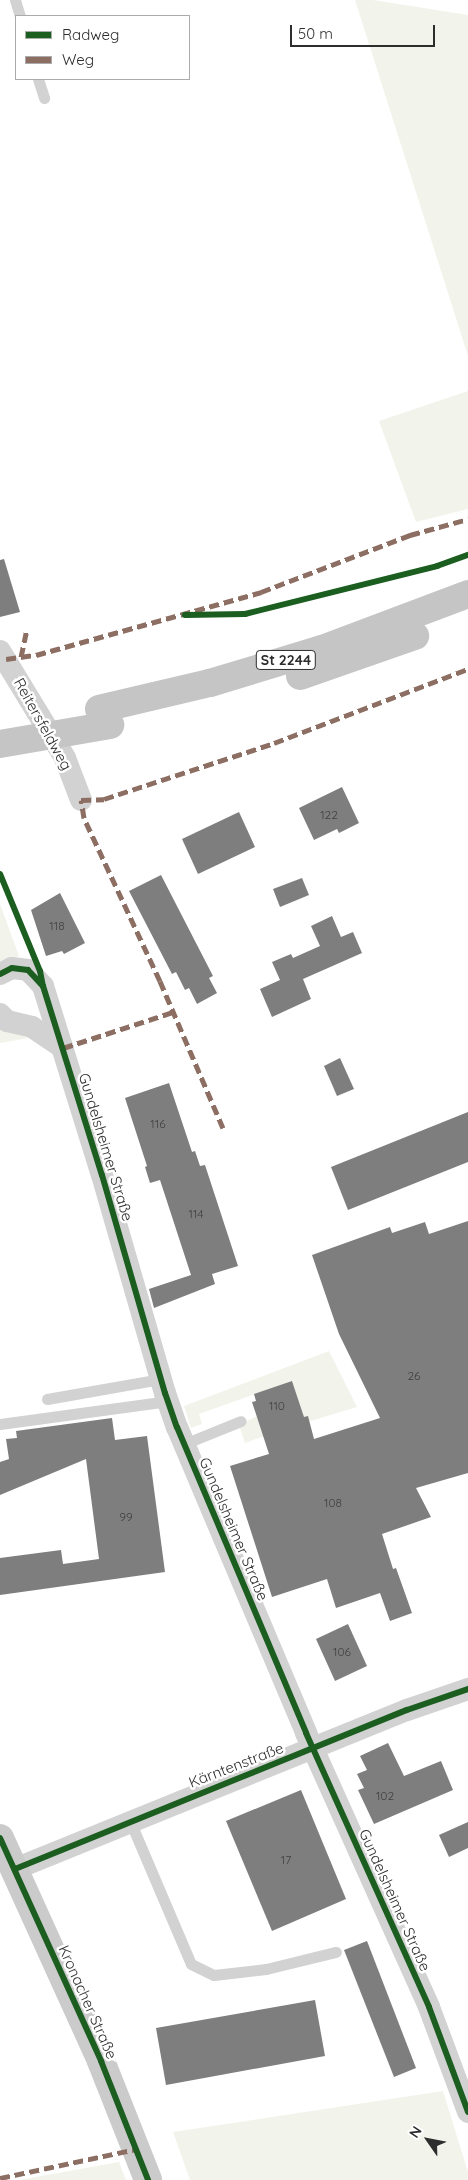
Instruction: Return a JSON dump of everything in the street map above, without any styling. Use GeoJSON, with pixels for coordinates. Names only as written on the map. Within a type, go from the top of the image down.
{"type":"FeatureCollection","features":[{"type":"Feature","properties":{"kind":"main road","name":"St 2244"},"geometry":{"type":"LineString","coordinates":[[0,744],[104,717],[313,652],[468,594]]}},
{"type":"Feature","properties":{"kind":"main road","name":"St 2244"},"geometry":{"type":"LineString","coordinates":[[0,725],[104,717],[216,701],[342,662],[468,615]]}},
{"type":"Feature","properties":{"kind":"street","name":"Reitersfeldweg"},"geometry":{"type":"LineString","coordinates":[[0,651],[65,758],[81,800]]}},
{"type":"Feature","properties":{"kind":"street","name":"Gundelsheimer Straße"},"geometry":{"type":"LineString","coordinates":[[0,974],[12,968],[28,970],[42,986],[63,1048],[161,1379],[184,1444],[313,1749],[429,2007],[468,2112]]}},
{"type":"Feature","properties":{"kind":"street"},"geometry":{"type":"LineString","coordinates":[[0,1014],[7,1021],[32,1027],[63,1048]]}},
{"type":"Feature","properties":{"kind":"street","name":"Kärntenstraße"},"geometry":{"type":"LineString","coordinates":[[15,1869],[407,1710],[468,1689]]}},
{"type":"Feature","properties":{"kind":"street","name":"Kronacher Straße"},"geometry":{"type":"LineString","coordinates":[[0,1838],[101,2062],[148,2180]]}},
{"type":"Feature","properties":{"kind":"lane"},"geometry":{"type":"LineString","coordinates":[[15,0],[20,15]]}},
{"type":"Feature","properties":{"kind":"lane"},"geometry":{"type":"LineString","coordinates":[[38,80],[44,98]]}},
{"type":"Feature","properties":{"kind":"lane"},"geometry":{"type":"LineString","coordinates":[[47,1399],[161,1379]]}},
{"type":"Feature","properties":{"kind":"lane"},"geometry":{"type":"LineString","coordinates":[[0,1424],[168,1401]]}},
{"type":"Feature","properties":{"kind":"lane"},"geometry":{"type":"LineString","coordinates":[[184,1444],[241,1422]]}},
{"type":"Feature","properties":{"kind":"lane"},"geometry":{"type":"LineString","coordinates":[[130,1821],[191,1964],[214,1975],[266,1969],[336,1952]]}},
{"type":"Feature","properties":{"kind":"shaded area"},"geometry":{"type":"Polygon","coordinates":[[[355,0],[373,0],[468,15],[468,356],[355,0]]]}},
{"type":"Feature","properties":{"kind":"shaded area"},"geometry":{"type":"Polygon","coordinates":[[[468,391],[468,509],[416,522],[379,421],[468,391]]]}},
{"type":"Feature","properties":{"kind":"shaded area"},"geometry":{"type":"Polygon","coordinates":[[[0,904],[19,956],[0,963],[0,904]]]}},
{"type":"Feature","properties":{"kind":"shaded area"},"geometry":{"type":"Polygon","coordinates":[[[0,1027],[18,1034],[29,1038],[0,1043],[0,1027]]]}},
{"type":"Feature","properties":{"kind":"shaded area"},"geometry":{"type":"Polygon","coordinates":[[[329,1351],[357,1407],[278,1431],[276,1423],[303,1414],[292,1381],[199,1414],[202,1424],[191,1428],[184,1406],[329,1351]]]}},
{"type":"Feature","properties":{"kind":"shaded area"},"geometry":{"type":"Polygon","coordinates":[[[257,1416],[264,1436],[245,1443],[239,1425],[257,1416]]]}},
{"type":"Feature","properties":{"kind":"shaded area"},"geometry":{"type":"Polygon","coordinates":[[[443,2091],[468,2172],[468,2180],[190,2180],[173,2132],[443,2091]]]}},
{"type":"Feature","properties":{"kind":"shaded area"},"geometry":{"type":"Polygon","coordinates":[[[119,2162],[126,2180],[19,2180],[119,2162]]]}},
{"type":"Feature","properties":{"kind":"building"},"geometry":{"type":"Polygon","coordinates":[[[4,559],[20,612],[0,617],[0,560],[4,559]]]}},
{"type":"Feature","properties":{"kind":"building"},"geometry":{"type":"Polygon","coordinates":[[[342,787],[359,823],[339,833],[337,829],[314,840],[299,808],[342,787]]]}},
{"type":"Feature","properties":{"kind":"building"},"geometry":{"type":"Polygon","coordinates":[[[239,812],[255,847],[198,874],[182,839],[239,812]]]}},
{"type":"Feature","properties":{"kind":"building"},"geometry":{"type":"Polygon","coordinates":[[[161,875],[213,976],[209,978],[217,993],[197,1004],[189,988],[185,990],[176,972],[172,974],[129,891],[161,875]]]}},
{"type":"Feature","properties":{"kind":"building"},"geometry":{"type":"Polygon","coordinates":[[[302,878],[309,895],[280,907],[273,889],[302,878]]]}},
{"type":"Feature","properties":{"kind":"building"},"geometry":{"type":"Polygon","coordinates":[[[60,893],[85,943],[64,954],[62,951],[46,956],[31,910],[60,893]]]}},
{"type":"Feature","properties":{"kind":"building"},"geometry":{"type":"Polygon","coordinates":[[[332,916],[341,937],[353,932],[362,953],[303,979],[311,999],[272,1017],[260,989],[280,980],[272,962],[291,954],[293,958],[320,946],[311,926],[332,916]]]}},
{"type":"Feature","properties":{"kind":"building"},"geometry":{"type":"Polygon","coordinates":[[[340,1058],[354,1089],[337,1096],[324,1066],[340,1058]]]}},
{"type":"Feature","properties":{"kind":"building"},"geometry":{"type":"Polygon","coordinates":[[[169,1083],[192,1152],[195,1151],[200,1166],[205,1165],[238,1266],[212,1274],[215,1284],[154,1308],[149,1289],[191,1275],[160,1180],[150,1183],[145,1167],[147,1166],[125,1098],[169,1083]]]}},
{"type":"Feature","properties":{"kind":"building"},"geometry":{"type":"Polygon","coordinates":[[[468,1112],[468,1162],[348,1210],[331,1167],[468,1112]]]}},
{"type":"Feature","properties":{"kind":"building"},"geometry":{"type":"Polygon","coordinates":[[[468,1221],[468,1473],[416,1488],[431,1517],[382,1534],[393,1569],[396,1568],[412,1613],[390,1621],[380,1593],[336,1608],[327,1579],[272,1597],[230,1466],[269,1454],[252,1402],[256,1401],[254,1394],[292,1381],[304,1417],[308,1416],[314,1439],[380,1418],[339,1334],[312,1255],[390,1227],[392,1233],[425,1222],[429,1234],[468,1221]]]}},
{"type":"Feature","properties":{"kind":"building"},"geometry":{"type":"Polygon","coordinates":[[[112,1418],[115,1440],[147,1436],[165,1572],[0,1595],[0,1558],[61,1550],[63,1564],[99,1559],[86,1459],[0,1495],[0,1462],[9,1459],[6,1439],[17,1438],[16,1431],[112,1418]]]}},
{"type":"Feature","properties":{"kind":"building"},"geometry":{"type":"Polygon","coordinates":[[[348,1624],[367,1666],[335,1681],[316,1639],[348,1624]]]}},
{"type":"Feature","properties":{"kind":"building"},"geometry":{"type":"Polygon","coordinates":[[[388,1743],[404,1776],[441,1761],[453,1790],[374,1824],[358,1790],[364,1788],[357,1774],[367,1770],[360,1756],[388,1743]]]}},
{"type":"Feature","properties":{"kind":"building"},"geometry":{"type":"Polygon","coordinates":[[[301,1790],[346,1899],[272,1931],[226,1821],[301,1790]]]}},
{"type":"Feature","properties":{"kind":"building"},"geometry":{"type":"Polygon","coordinates":[[[468,1822],[468,1848],[449,1857],[439,1835],[468,1822]]]}},
{"type":"Feature","properties":{"kind":"building"},"geometry":{"type":"Polygon","coordinates":[[[367,1941],[416,2068],[394,2077],[344,1950],[367,1941]]]}},
{"type":"Feature","properties":{"kind":"building"},"geometry":{"type":"Polygon","coordinates":[[[315,2000],[325,2056],[166,2085],[156,2028],[315,2000]]]}},
{"type":"Feature","properties":{"kind":"marked path"},"geometry":{"type":"LineString","coordinates":[[6,659],[36,655],[261,592],[410,535],[468,519]]}},
{"type":"Feature","properties":{"kind":"marked path"},"geometry":{"type":"LineString","coordinates":[[21,657],[27,629]]}},
{"type":"Feature","properties":{"kind":"marked path"},"geometry":{"type":"LineString","coordinates":[[223,1128],[160,981],[84,818],[81,800],[104,799],[274,743],[468,669]]}},
{"type":"Feature","properties":{"kind":"marked path"},"geometry":{"type":"LineString","coordinates":[[63,1048],[173,1012]]}},
{"type":"Feature","properties":{"kind":"marked path"},"geometry":{"type":"LineString","coordinates":[[0,2178],[137,2149]]}},
{"type":"Feature","properties":{"kind":"cycle path"},"geometry":{"type":"LineString","coordinates":[[185,615],[245,614],[437,566],[468,555]]}},
{"type":"Feature","properties":{"kind":"cycle path"},"geometry":{"type":"LineString","coordinates":[[0,874],[40,971],[43,986]]}},
{"type":"Feature","properties":{"kind":"cycle path"},"geometry":{"type":"LineString","coordinates":[[0,974],[12,968],[28,970],[43,986],[102,1175],[165,1393],[177,1427],[306,1733],[429,2007],[468,2112]]}},
{"type":"Feature","properties":{"kind":"cycle path"},"geometry":{"type":"LineString","coordinates":[[15,1869],[407,1710],[468,1689]]}},
{"type":"Feature","properties":{"kind":"cycle path"},"geometry":{"type":"LineString","coordinates":[[0,1838],[101,2061],[148,2180]]}}]}
